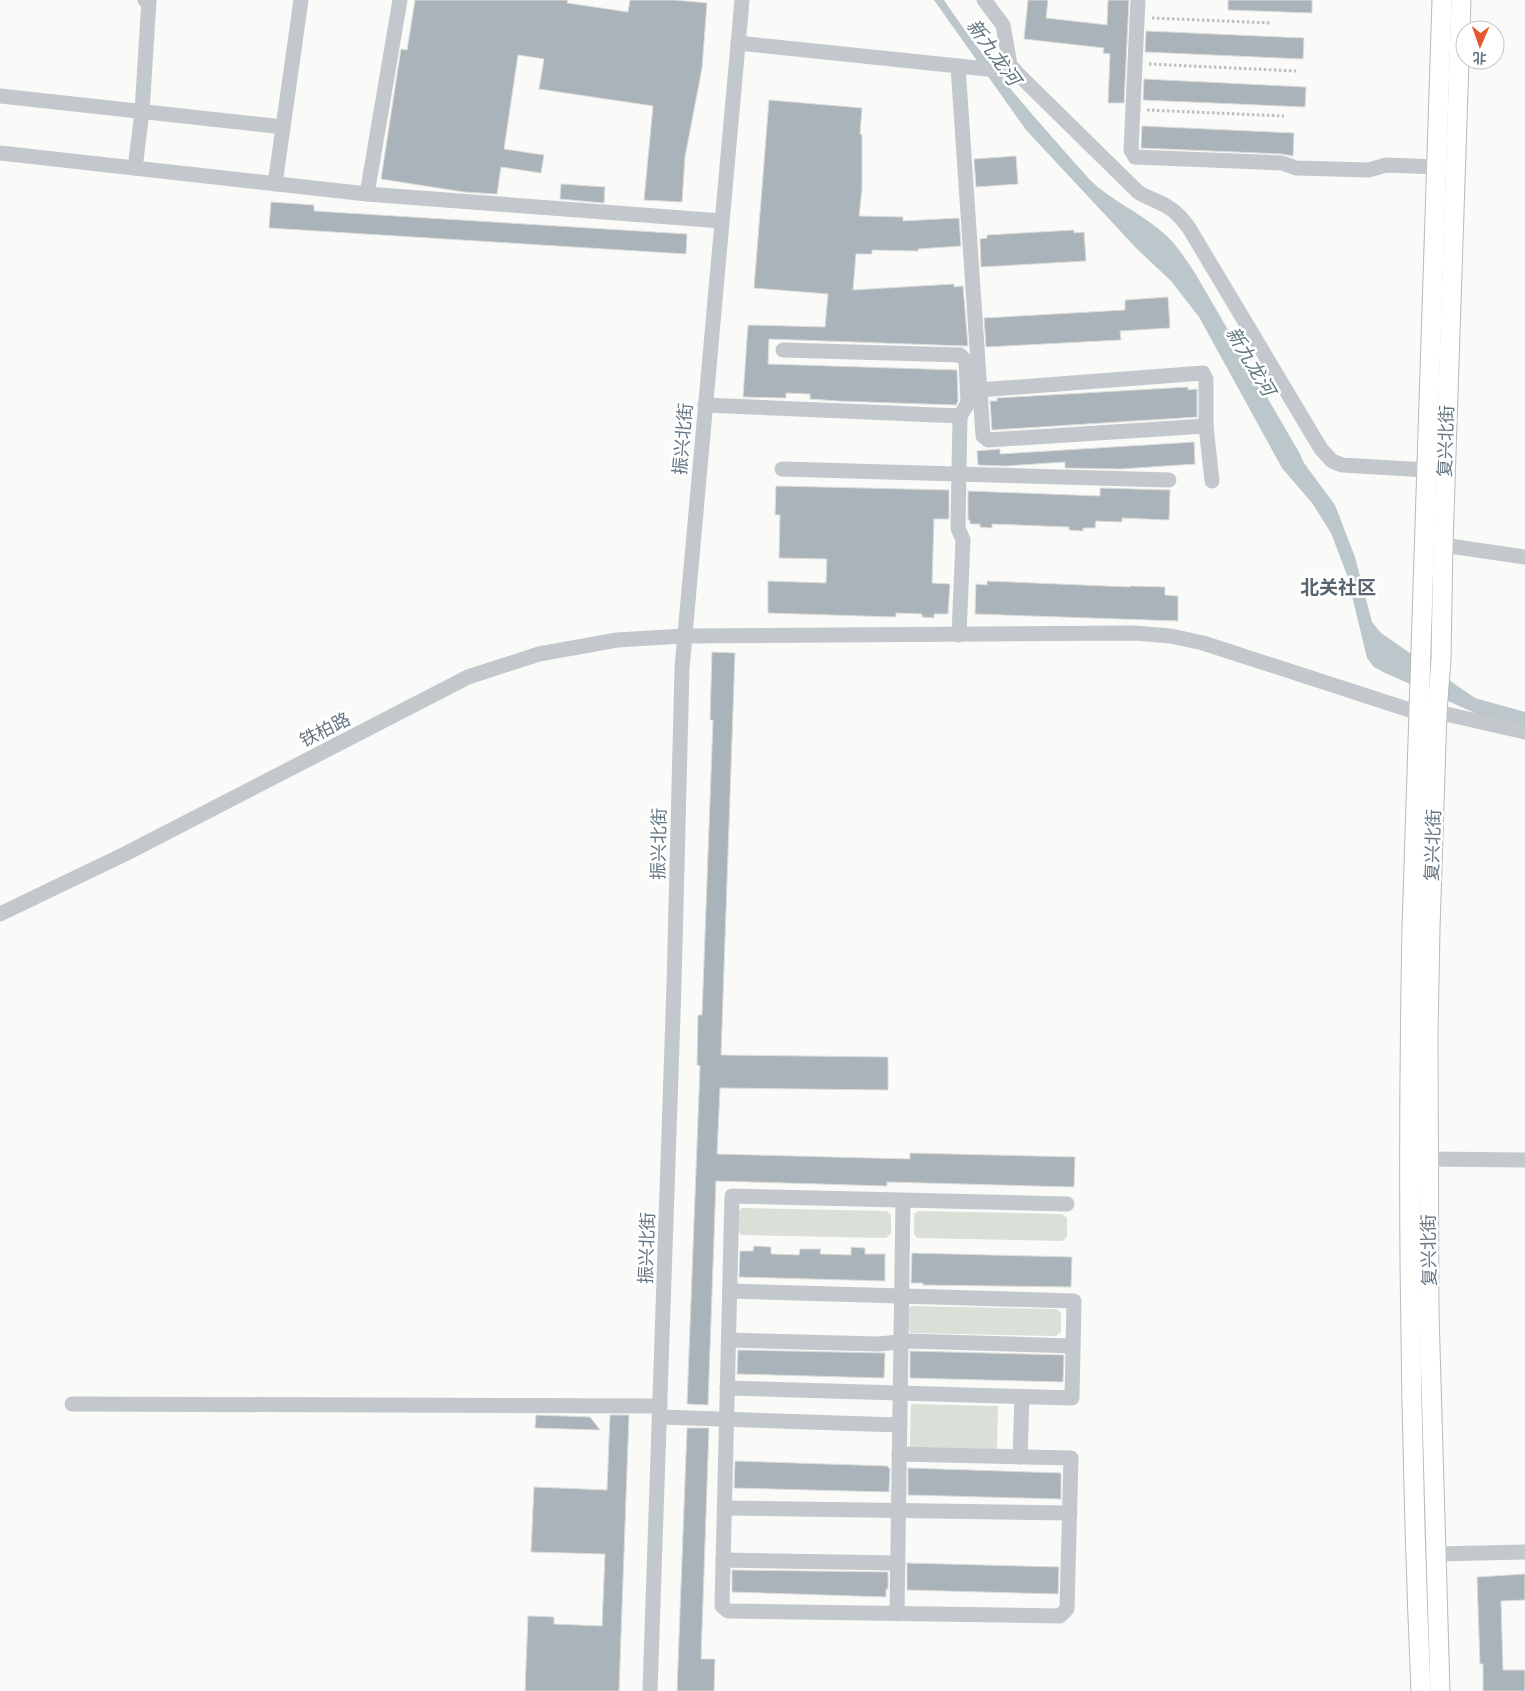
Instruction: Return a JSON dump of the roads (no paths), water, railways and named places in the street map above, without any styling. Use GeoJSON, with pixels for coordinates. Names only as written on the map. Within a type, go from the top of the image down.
{"type":"FeatureCollection","features":[{"type":"Feature","properties":{"kind":"main road","name":"复兴北街"},"geometry":{"type":"LineString","coordinates":[[1440,1691],[1429,1313],[1430,928],[1428,707],[1421,656],[1442,0]]}},
{"type":"Feature","properties":{"kind":"main road","name":"复兴北街"},"geometry":{"type":"LineString","coordinates":[[1421,1691],[1411,1313],[1409,1131],[1412,928],[1428,707],[1441,659],[1461,0]]}},
{"type":"Feature","properties":{"kind":"street"},"geometry":{"type":"LineString","coordinates":[[135,168],[142,112],[149,0],[144,0]]}},
{"type":"Feature","properties":{"kind":"street"},"geometry":{"type":"LineString","coordinates":[[275,184],[301,0]]}},
{"type":"Feature","properties":{"kind":"street"},"geometry":{"type":"LineString","coordinates":[[367,194],[400,0]]}},
{"type":"Feature","properties":{"kind":"street","name":"振兴北街"},"geometry":{"type":"LineString","coordinates":[[650,1691],[674,995],[682,668],[742,0]]}},
{"type":"Feature","properties":{"kind":"street"},"geometry":{"type":"LineString","coordinates":[[984,0],[1004,25],[1011,72]]}},
{"type":"Feature","properties":{"kind":"street"},"geometry":{"type":"LineString","coordinates":[[1138,0],[1131,150],[1135,157],[1282,163],[1296,168],[1369,170],[1386,165],[1437,167]]}},
{"type":"Feature","properties":{"kind":"street"},"geometry":{"type":"LineString","coordinates":[[738,43],[1011,72],[1138,192],[1150,200],[1168,207],[1189,228],[1321,449],[1332,460],[1342,465],[1427,470]]}},
{"type":"Feature","properties":{"kind":"street"},"geometry":{"type":"LineString","coordinates":[[964,66],[983,436],[988,440],[1206,426]]}},
{"type":"Feature","properties":{"kind":"street"},"geometry":{"type":"LineString","coordinates":[[0,96],[283,127]]}},
{"type":"Feature","properties":{"kind":"street"},"geometry":{"type":"LineString","coordinates":[[0,153],[367,194],[722,221]]}},
{"type":"Feature","properties":{"kind":"street"},"geometry":{"type":"LineString","coordinates":[[783,350],[960,355],[966,361],[968,403],[960,416],[958,528],[963,540],[959,634]]}},
{"type":"Feature","properties":{"kind":"street"},"geometry":{"type":"LineString","coordinates":[[980,390],[1203,373],[1206,379],[1206,426],[1212,481]]}},
{"type":"Feature","properties":{"kind":"street"},"geometry":{"type":"LineString","coordinates":[[705,405],[960,416]]}},
{"type":"Feature","properties":{"kind":"street"},"geometry":{"type":"LineString","coordinates":[[782,469],[1169,480]]}},
{"type":"Feature","properties":{"kind":"street"},"geometry":{"type":"LineString","coordinates":[[1443,545],[1525,556]]}},
{"type":"Feature","properties":{"kind":"street","name":"铁柏路"},"geometry":{"type":"LineString","coordinates":[[0,914],[125,854],[468,677],[539,654],[617,640],[684,636],[959,634],[1134,633],[1171,636],[1203,643],[1428,707],[1525,732]]}},
{"type":"Feature","properties":{"kind":"street"},"geometry":{"type":"LineString","coordinates":[[1428,1160],[1525,1160]]}},
{"type":"Feature","properties":{"kind":"street"},"geometry":{"type":"LineString","coordinates":[[899,1454],[1071,1458],[1067,1609],[1060,1616],[728,1611],[722,1606],[732,1196],[1067,1204]]}},
{"type":"Feature","properties":{"kind":"street"},"geometry":{"type":"LineString","coordinates":[[897,1614],[903,1200]]}},
{"type":"Feature","properties":{"kind":"street"},"geometry":{"type":"LineString","coordinates":[[728,1388],[1072,1398],[1074,1301],[730,1291]]}},
{"type":"Feature","properties":{"kind":"street"},"geometry":{"type":"LineString","coordinates":[[729,1340],[1073,1346]]}},
{"type":"Feature","properties":{"kind":"street"},"geometry":{"type":"LineString","coordinates":[[1020,1457],[1022,1397]]}},
{"type":"Feature","properties":{"kind":"street"},"geometry":{"type":"LineString","coordinates":[[72,1404],[660,1412],[727,1419],[900,1426]]}},
{"type":"Feature","properties":{"kind":"street"},"geometry":{"type":"LineString","coordinates":[[724,1508],[1070,1513]]}},
{"type":"Feature","properties":{"kind":"street"},"geometry":{"type":"LineString","coordinates":[[1435,1554],[1525,1552]]}},
{"type":"Feature","properties":{"kind":"street"},"geometry":{"type":"LineString","coordinates":[[723,1560],[898,1563]]}},
{"type":"Feature","properties":{"kind":"district","name":"北关社区"},"geometry":{"type":"Point","coordinates":[1338,587]}},
{"type":"Feature","properties":{"kind":"water label","name":"新九龙河"},"geometry":{"type":"Point","coordinates":[994,52]}},
{"type":"Feature","properties":{"kind":"water label","name":"新九龙河"},"geometry":{"type":"Point","coordinates":[1251,361]}}]}
